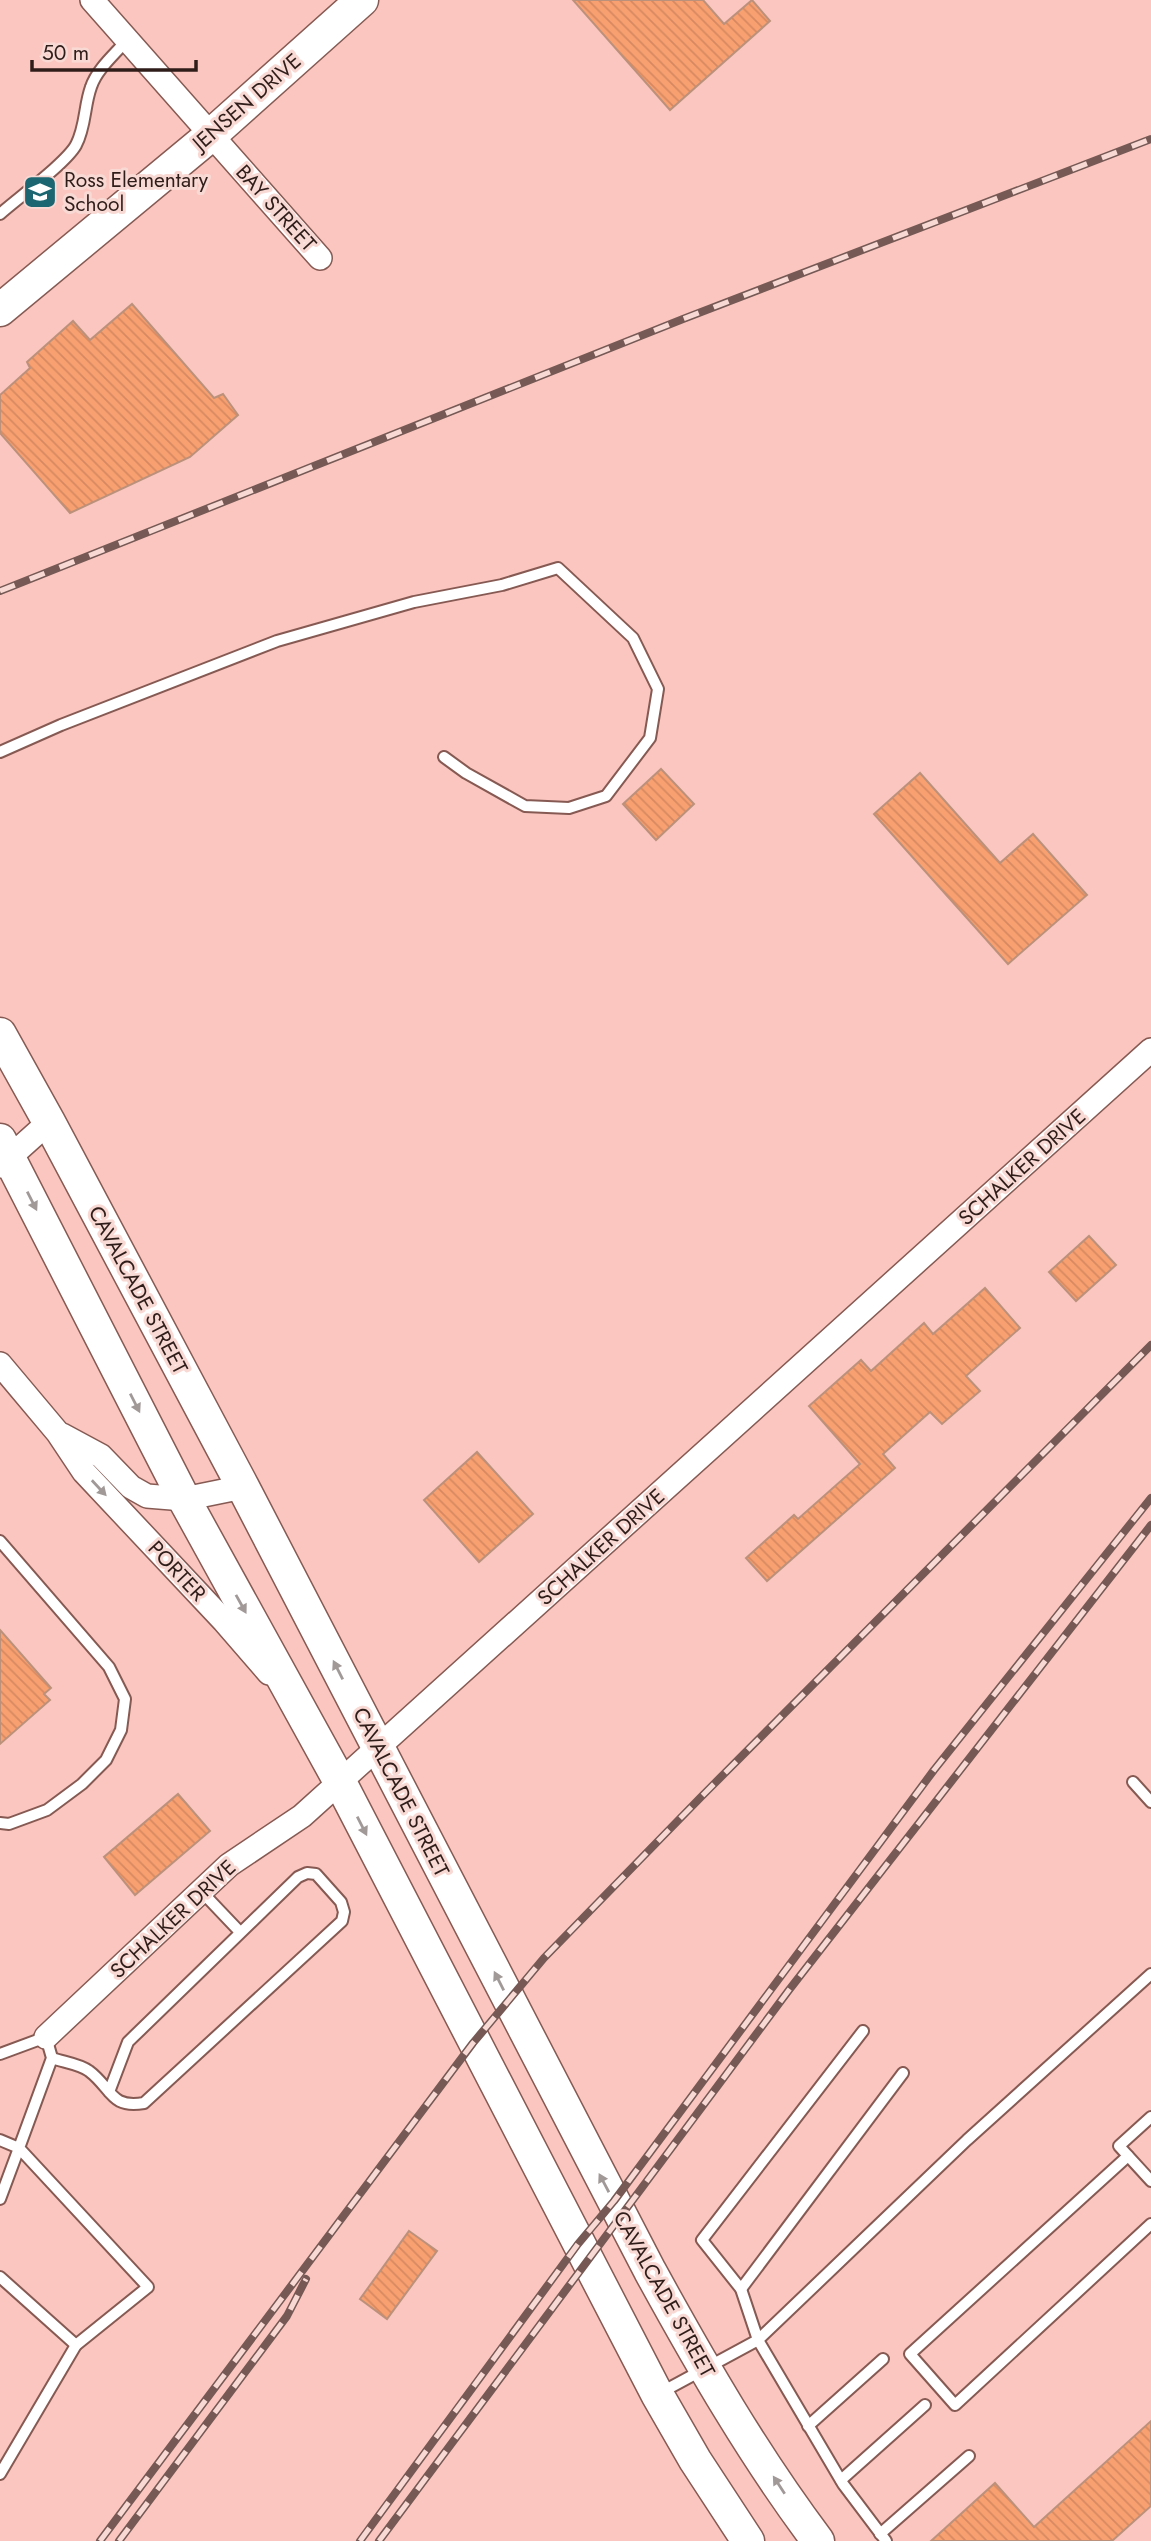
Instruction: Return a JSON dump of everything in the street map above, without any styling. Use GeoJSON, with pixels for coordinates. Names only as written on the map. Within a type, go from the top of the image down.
{"type":"FeatureCollection","features":[{"type":"Feature","properties":{"kind":"main road","name":"JENSEN DRIVE"},"geometry":{"type":"LineString","coordinates":[[0,310],[211,135],[362,0]]}},
{"type":"Feature","properties":{"kind":"main road","name":"CAVALCADE STREET"},"geometry":{"type":"LineString","coordinates":[[0,1034],[50,1122],[243,1487],[556,2092],[704,2369],[795,2511],[818,2541]]}},
{"type":"Feature","properties":{"kind":"main road"},"geometry":{"type":"LineString","coordinates":[[3,1155],[184,1499],[340,1782],[657,2394],[695,2460],[748,2541]]}},
{"type":"Feature","properties":{"kind":"main road"},"geometry":{"type":"LineString","coordinates":[[510,2114],[556,2092]]}},
{"type":"Feature","properties":{"kind":"street","name":"BAY STREET"},"geometry":{"type":"LineString","coordinates":[[92,0],[320,258]]}},
{"type":"Feature","properties":{"kind":"street","name":"SCHALKER DRIVE"},"geometry":{"type":"LineString","coordinates":[[49,2048],[229,1865],[302,1816],[1151,1050]]}},
{"type":"Feature","properties":{"kind":"street"},"geometry":{"type":"LineString","coordinates":[[3,1155],[50,1122]]}},
{"type":"Feature","properties":{"kind":"street","name":"PORTER"},"geometry":{"type":"LineString","coordinates":[[0,1364],[58,1433],[84,1472],[224,1621],[298,1708]]}},
{"type":"Feature","properties":{"kind":"street","name":"PORTER"},"geometry":{"type":"LineString","coordinates":[[58,1433],[101,1456],[131,1487],[147,1496],[184,1499],[243,1487]]}},
{"type":"Feature","properties":{"kind":"lane"},"geometry":{"type":"LineString","coordinates":[[0,214],[76,146],[84,124],[91,86],[127,40]]}},
{"type":"Feature","properties":{"kind":"lane"},"geometry":{"type":"LineString","coordinates":[[0,752],[61,725],[277,641],[414,602],[502,585],[558,568],[633,638],[658,689],[650,738],[606,796],[569,808],[525,806],[466,773],[444,757]]}},
{"type":"Feature","properties":{"kind":"lane"},"geometry":{"type":"LineString","coordinates":[[0,1541],[109,1667],[125,1699],[121,1730],[106,1760],[90,1776],[47,1810],[9,1824],[0,1823]]}},
{"type":"Feature","properties":{"kind":"lane"},"geometry":{"type":"LineString","coordinates":[[1133,1782],[1151,1802]]}},
{"type":"Feature","properties":{"kind":"lane"},"geometry":{"type":"LineString","coordinates":[[0,2054],[49,2048],[88,2070],[109,2092],[117,2100],[128,2106],[144,2103],[342,1921],[344,1912],[341,1902],[316,1874],[307,1873],[298,1877],[128,2042],[109,2092]]}},
{"type":"Feature","properties":{"kind":"lane"},"geometry":{"type":"LineString","coordinates":[[201,1891],[240,1931]]}},
{"type":"Feature","properties":{"kind":"lane"},"geometry":{"type":"LineString","coordinates":[[657,2394],[758,2340],[967,2140],[1151,1974]]}},
{"type":"Feature","properties":{"kind":"lane"},"geometry":{"type":"LineString","coordinates":[[863,2031],[702,2240],[741,2289],[758,2340],[841,2480],[883,2538],[970,2456]]}},
{"type":"Feature","properties":{"kind":"lane"},"geometry":{"type":"LineString","coordinates":[[0,2199],[19,2148],[49,2048]]}},
{"type":"Feature","properties":{"kind":"lane"},"geometry":{"type":"LineString","coordinates":[[741,2289],[904,2073]]}},
{"type":"Feature","properties":{"kind":"lane"},"geometry":{"type":"LineString","coordinates":[[1151,2117],[1119,2146],[1151,2181]]}},
{"type":"Feature","properties":{"kind":"lane"},"geometry":{"type":"LineString","coordinates":[[0,2140],[19,2148],[148,2287],[76,2345],[0,2474]]}},
{"type":"Feature","properties":{"kind":"lane"},"geometry":{"type":"LineString","coordinates":[[1128,2156],[910,2354],[955,2405],[1151,2224]]}},
{"type":"Feature","properties":{"kind":"lane"},"geometry":{"type":"LineString","coordinates":[[0,2277],[76,2345]]}},
{"type":"Feature","properties":{"kind":"lane"},"geometry":{"type":"LineString","coordinates":[[808,2426],[883,2359]]}},
{"type":"Feature","properties":{"kind":"lane"},"geometry":{"type":"LineString","coordinates":[[841,2480],[925,2405]]}},
{"type":"Feature","properties":{"kind":"building"},"geometry":{"type":"Polygon","coordinates":[[[573,0],[703,0],[724,24],[752,0],[770,21],[670,110],[573,0]]]}},
{"type":"Feature","properties":{"kind":"building"},"geometry":{"type":"Polygon","coordinates":[[[132,304],[214,398],[223,394],[238,415],[190,457],[70,513],[0,433],[0,395],[30,368],[27,362],[73,321],[90,340],[132,304]]]}},
{"type":"Feature","properties":{"kind":"building"},"geometry":{"type":"Polygon","coordinates":[[[661,769],[694,804],[656,840],[623,804],[661,769]]]}},
{"type":"Feature","properties":{"kind":"building"},"geometry":{"type":"Polygon","coordinates":[[[920,773],[1000,863],[1033,834],[1087,895],[1008,964],[874,814],[920,773]]]}},
{"type":"Feature","properties":{"kind":"building"},"geometry":{"type":"Polygon","coordinates":[[[1089,1236],[1116,1265],[1076,1301],[1049,1272],[1089,1236]]]}},
{"type":"Feature","properties":{"kind":"building"},"geometry":{"type":"Polygon","coordinates":[[[985,1288],[1020,1328],[966,1376],[980,1391],[942,1424],[930,1412],[883,1454],[895,1468],[767,1581],[746,1558],[794,1515],[798,1519],[860,1464],[809,1406],[861,1360],[871,1371],[924,1323],[933,1334],[985,1288]]]}},
{"type":"Feature","properties":{"kind":"building"},"geometry":{"type":"Polygon","coordinates":[[[477,1452],[533,1514],[479,1562],[424,1500],[477,1452]]]}},
{"type":"Feature","properties":{"kind":"building"},"geometry":{"type":"Polygon","coordinates":[[[0,1630],[51,1688],[44,1694],[50,1700],[0,1744],[0,1630]]]}},
{"type":"Feature","properties":{"kind":"building"},"geometry":{"type":"Polygon","coordinates":[[[178,1794],[210,1831],[135,1895],[104,1857],[178,1794]]]}},
{"type":"Feature","properties":{"kind":"building"},"geometry":{"type":"Polygon","coordinates":[[[409,2231],[437,2251],[387,2319],[360,2299],[409,2231]]]}},
{"type":"Feature","properties":{"kind":"building"},"geometry":{"type":"Polygon","coordinates":[[[1151,2421],[1151,2506],[1112,2541],[931,2541],[995,2483],[1034,2527],[1151,2421]]]}},
{"type":"Feature","properties":{"kind":"railway"},"geometry":{"type":"LineString","coordinates":[[0,591],[683,319],[1151,139]]}},
{"type":"Feature","properties":{"kind":"railway"},"geometry":{"type":"LineString","coordinates":[[100,2541],[473,2043],[544,1958],[1151,1345]]}},
{"type":"Feature","properties":{"kind":"railway"},"geometry":{"type":"LineString","coordinates":[[360,2541],[578,2244],[614,2201],[934,1770],[1151,1498]]}},
{"type":"Feature","properties":{"kind":"railway"},"geometry":{"type":"LineString","coordinates":[[379,2541],[789,1990],[1151,1525]]}},
{"type":"Feature","properties":{"kind":"railway"},"geometry":{"type":"LineString","coordinates":[[119,2541],[287,2316],[306,2279]]}},
{"type":"Feature","properties":{"kind":"place","name":"Ross Elementary School"},"geometry":{"type":"Point","coordinates":[40,192]}}]}
